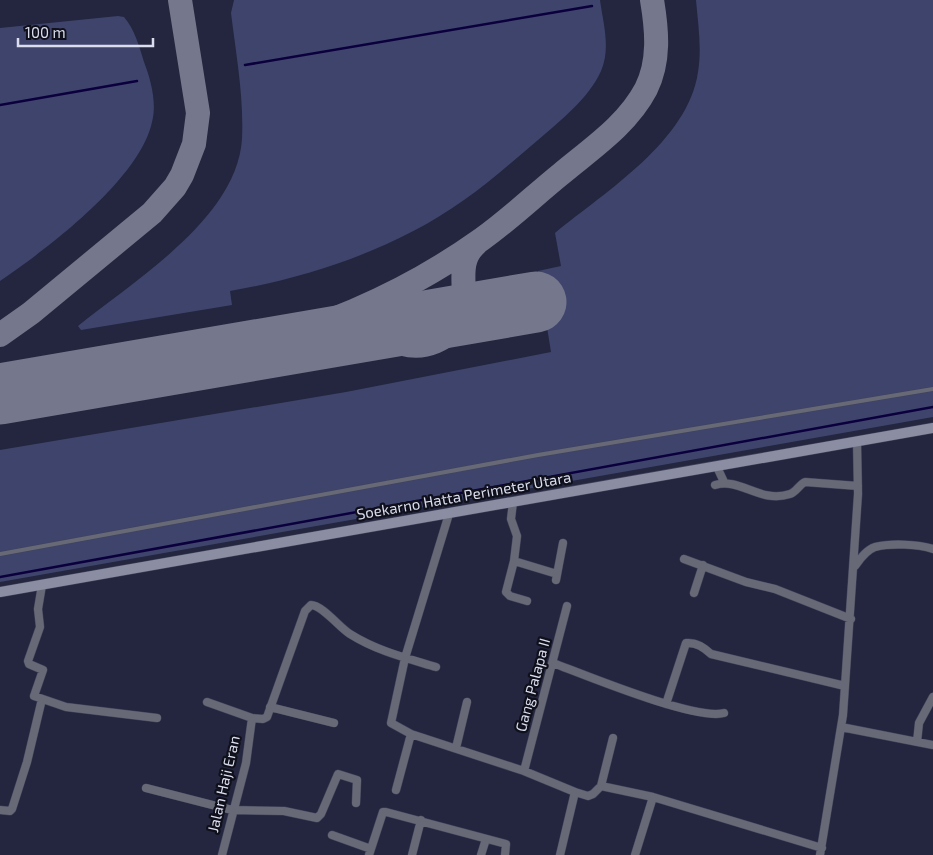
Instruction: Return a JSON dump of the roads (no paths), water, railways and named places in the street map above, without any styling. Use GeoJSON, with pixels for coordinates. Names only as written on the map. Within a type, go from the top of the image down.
{"type":"FeatureCollection","features":[{"type":"Feature","properties":{"kind":"main road","name":"Soekarno Hatta Perimeter Utara"},"geometry":{"type":"LineString","coordinates":[[0,592],[933,428]]}},
{"type":"Feature","properties":{"kind":"street"},"geometry":{"type":"LineString","coordinates":[[601,786],[654,797],[821,852],[846,686],[858,486],[857,441]]}},
{"type":"Feature","properties":{"kind":"street"},"geometry":{"type":"LineString","coordinates":[[717,467],[724,482]]}},
{"type":"Feature","properties":{"kind":"street"},"geometry":{"type":"LineString","coordinates":[[715,485],[724,482],[773,498],[792,493],[805,482],[858,486]]}},
{"type":"Feature","properties":{"kind":"street"},"geometry":{"type":"LineString","coordinates":[[513,502],[511,519],[517,532],[514,561],[506,592],[510,596],[527,601]]}},
{"type":"Feature","properties":{"kind":"street"},"geometry":{"type":"LineString","coordinates":[[449,514],[405,658],[391,723],[411,734],[524,771],[588,796],[601,786],[612,738]]}},
{"type":"Feature","properties":{"kind":"street"},"geometry":{"type":"LineString","coordinates":[[514,561],[556,577],[563,543]]}},
{"type":"Feature","properties":{"kind":"street"},"geometry":{"type":"LineString","coordinates":[[854,568],[861,557],[873,548],[902,545],[933,549]]}},
{"type":"Feature","properties":{"kind":"street"},"geometry":{"type":"LineString","coordinates":[[684,558],[775,589],[851,619]]}},
{"type":"Feature","properties":{"kind":"street"},"geometry":{"type":"LineString","coordinates":[[694,593],[702,565]]}},
{"type":"Feature","properties":{"kind":"street"},"geometry":{"type":"LineString","coordinates":[[42,585],[38,609],[40,627],[28,661],[29,664],[43,670],[34,696],[84,711],[157,718]]}},
{"type":"Feature","properties":{"kind":"street"},"geometry":{"type":"LineString","coordinates":[[207,702],[252,718],[263,720],[267,717],[306,611],[311,605],[319,608],[348,633],[385,653],[436,667]]}},
{"type":"Feature","properties":{"kind":"street","name":"Gang Palapa II"},"geometry":{"type":"LineString","coordinates":[[524,771],[567,606]]}},
{"type":"Feature","properties":{"kind":"street"},"geometry":{"type":"LineString","coordinates":[[666,704],[686,643],[689,642],[705,646],[711,654],[846,686]]}},
{"type":"Feature","properties":{"kind":"street"},"geometry":{"type":"LineString","coordinates":[[553,663],[666,704],[698,713],[724,713]]}},
{"type":"Feature","properties":{"kind":"street"},"geometry":{"type":"LineString","coordinates":[[917,742],[919,723],[933,697]]}},
{"type":"Feature","properties":{"kind":"street"},"geometry":{"type":"LineString","coordinates":[[0,810],[10,811],[12,809],[27,762],[42,699]]}},
{"type":"Feature","properties":{"kind":"street"},"geometry":{"type":"LineString","coordinates":[[456,748],[467,702]]}},
{"type":"Feature","properties":{"kind":"street"},"geometry":{"type":"LineString","coordinates":[[270,707],[334,723]]}},
{"type":"Feature","properties":{"kind":"street","name":"Jalan Haji Eran"},"geometry":{"type":"LineString","coordinates":[[222,855],[232,810],[246,763],[252,718]]}},
{"type":"Feature","properties":{"kind":"street"},"geometry":{"type":"LineString","coordinates":[[841,727],[933,745]]}},
{"type":"Feature","properties":{"kind":"street"},"geometry":{"type":"LineString","coordinates":[[396,790],[411,734]]}},
{"type":"Feature","properties":{"kind":"street"},"geometry":{"type":"LineString","coordinates":[[146,788],[232,810],[284,811],[317,818],[321,814],[338,774],[356,779],[356,803]]}},
{"type":"Feature","properties":{"kind":"street"},"geometry":{"type":"LineString","coordinates":[[560,855],[575,792]]}},
{"type":"Feature","properties":{"kind":"street"},"geometry":{"type":"LineString","coordinates":[[635,855],[654,797]]}},
{"type":"Feature","properties":{"kind":"street"},"geometry":{"type":"LineString","coordinates":[[332,836],[370,852],[383,812],[421,820],[506,844],[505,855]]}},
{"type":"Feature","properties":{"kind":"street"},"geometry":{"type":"LineString","coordinates":[[412,855],[421,820]]}},
{"type":"Feature","properties":{"kind":"street"},"geometry":{"type":"LineString","coordinates":[[481,855],[486,839]]}},
{"type":"Feature","properties":{"kind":"lane"},"geometry":{"type":"LineString","coordinates":[[0,554],[538,455],[933,389]]}},
{"type":"Feature","properties":{"kind":"waterway"},"geometry":{"type":"LineString","coordinates":[[245,65],[592,6]]}},
{"type":"Feature","properties":{"kind":"waterway"},"geometry":{"type":"LineString","coordinates":[[0,105],[137,81]]}},
{"type":"Feature","properties":{"kind":"waterway"},"geometry":{"type":"LineString","coordinates":[[0,577],[933,407]]}}]}
